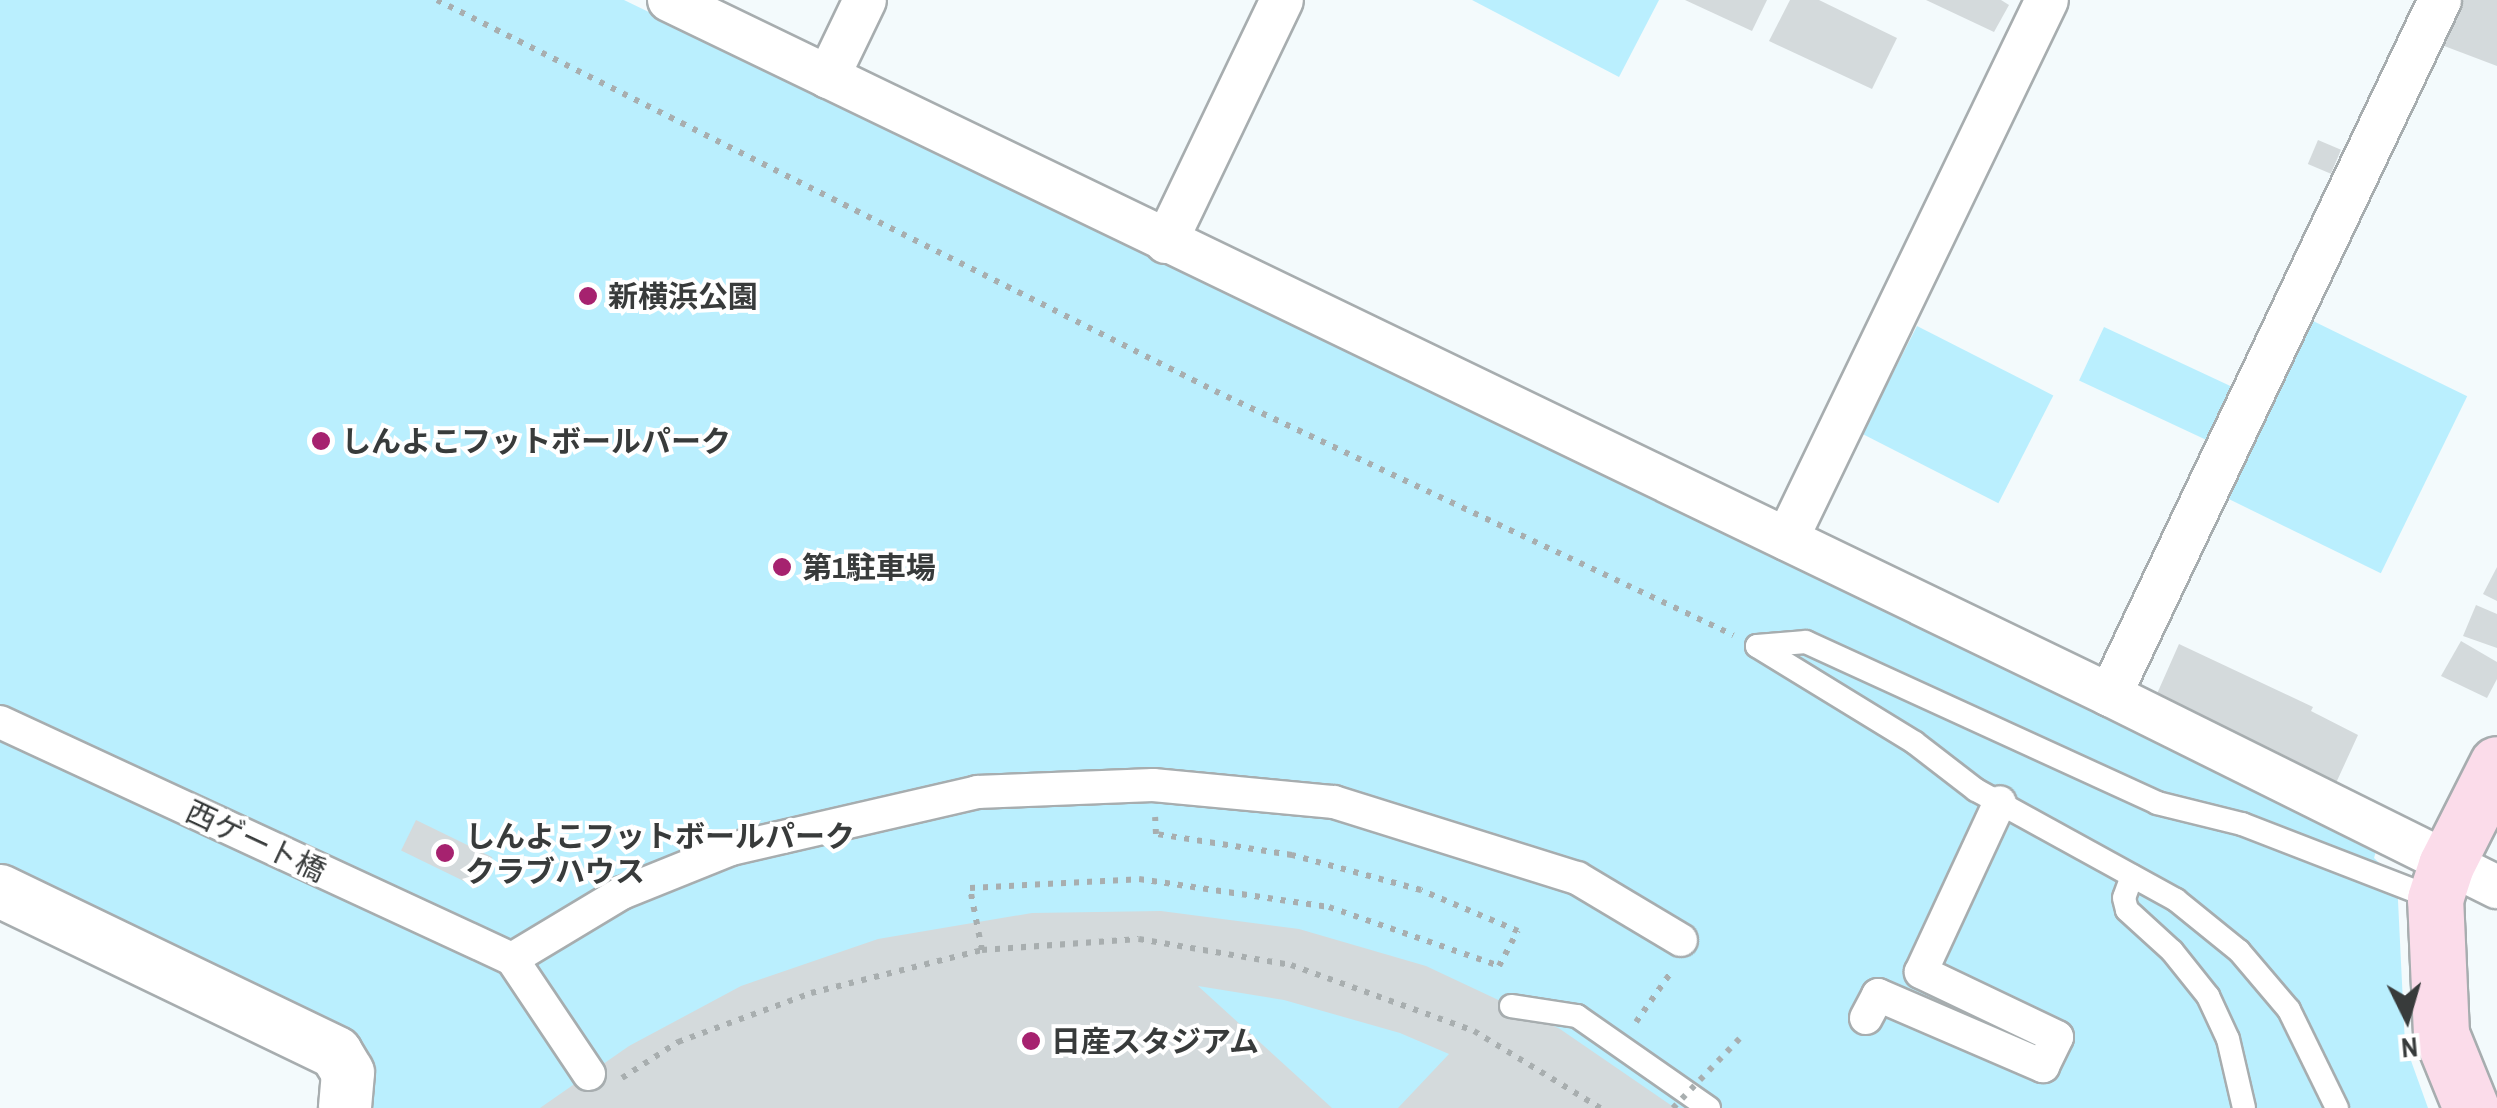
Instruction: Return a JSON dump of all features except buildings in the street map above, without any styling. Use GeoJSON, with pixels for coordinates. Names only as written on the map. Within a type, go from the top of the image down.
{"type":"FeatureCollection","features":[{"type":"Feature","properties":{"kind":"main road"},"geometry":{"type":"LineString","coordinates":[[2471,1108],[2441,1034],[2440,882],[2490,795]]}},
{"type":"Feature","properties":{"kind":"street"},"geometry":{"type":"LineString","coordinates":[[669,0],[2110,694],[2440,882],[2497,886]]}},
{"type":"Feature","properties":{"kind":"street"},"geometry":{"type":"LineString","coordinates":[[828,77],[865,0]]}},
{"type":"Feature","properties":{"kind":"street"},"geometry":{"type":"LineString","coordinates":[[1166,242],[1282,0]]}},
{"type":"Feature","properties":{"kind":"street"},"geometry":{"type":"LineString","coordinates":[[1787,539],[2048,0]]}},
{"type":"Feature","properties":{"kind":"street"},"geometry":{"type":"LineString","coordinates":[[2110,694],[2440,0]]}},
{"type":"Feature","properties":{"kind":"street","name":"西ゲート橋"},"geometry":{"type":"LineString","coordinates":[[0,722],[512,959]]}},
{"type":"Feature","properties":{"kind":"street"},"geometry":{"type":"LineString","coordinates":[[604,1077],[512,959],[622,894],[731,849],[977,792],[1153,785],[1334,802],[1577,878],[1677,955]]}},
{"type":"Feature","properties":{"kind":"street"},"geometry":{"type":"LineString","coordinates":[[1872,1007],[2043,1066],[2057,1037],[1922,972],[2000,802]]}},
{"type":"Feature","properties":{"kind":"street"},"geometry":{"type":"LineString","coordinates":[[0,891],[336,1053],[348,1074],[346,1108]]}},
{"type":"Feature","properties":{"kind":"street"},"geometry":{"type":"LineString","coordinates":[[2483,1108],[2497,1100]]}},
{"type":"Feature","properties":{"kind":"lane"},"geometry":{"type":"LineString","coordinates":[[1757,646],[1806,642],[2157,803],[2440,882]]}},
{"type":"Feature","properties":{"kind":"lane"},"geometry":{"type":"LineString","coordinates":[[1757,646],[1915,743],[2000,802],[2176,900],[2239,951],[2289,1010],[2337,1108]]}},
{"type":"Feature","properties":{"kind":"lane"},"geometry":{"type":"LineString","coordinates":[[2132,876],[2124,898],[2127,910],[2172,950],[2208,996],[2228,1039],[2244,1108]]}},
{"type":"Feature","properties":{"kind":"lane"},"geometry":{"type":"LineString","coordinates":[[1511,1006],[1577,1016],[1708,1108]]}},
{"type":"Feature","properties":{"kind":"path"},"geometry":{"type":"LineString","coordinates":[[437,0],[1215,392],[1757,646]]}},
{"type":"Feature","properties":{"kind":"path"},"geometry":{"type":"LineString","coordinates":[[982,950],[970,888],[1139,879],[1329,907],[1499,966],[1518,931],[1420,890],[1292,855],[1156,834],[1153,785]]}},
{"type":"Feature","properties":{"kind":"path"},"geometry":{"type":"LineString","coordinates":[[604,1077],[678,1042],[811,993],[982,950],[1139,940],[1291,965],[1474,1031],[1600,1108]]}},
{"type":"Feature","properties":{"kind":"path"},"geometry":{"type":"LineString","coordinates":[[1620,1044],[1677,955]]}},
{"type":"Feature","properties":{"kind":"path"},"geometry":{"type":"LineString","coordinates":[[1673,1108],[1744,1034]]}},
{"type":"Feature","properties":{"kind":"shaded area","name":"新横浜公園"},"geometry":{"type":"Polygon","coordinates":[[[0,0],[624,0],[2377,848],[2374,858],[2397,880],[2405,1044],[2428,1108],[365,1108],[371,1054],[314,1015],[189,952],[183,963],[0,873],[0,0]]]}},
{"type":"Feature","properties":{"kind":"shaded area"},"geometry":{"type":"Polygon","coordinates":[[[1472,0],[1659,0],[1619,77],[1472,0]]]}},
{"type":"Feature","properties":{"kind":"shaded area"},"geometry":{"type":"Polygon","coordinates":[[[2309,319],[2467,396],[2381,573],[2223,496],[2309,319]]]}},
{"type":"Feature","properties":{"kind":"shaded area"},"geometry":{"type":"Polygon","coordinates":[[[1917,326],[2053,395],[1998,503],[1862,434],[1917,326]]]}},
{"type":"Feature","properties":{"kind":"shaded area"},"geometry":{"type":"Polygon","coordinates":[[[2104,327],[2231,386],[2206,440],[2079,380],[2104,327]]]}},
{"type":"Feature","properties":{"kind":"place","name":"新横浜公園"},"geometry":{"type":"Point","coordinates":[588,296]}},
{"type":"Feature","properties":{"kind":"place","name":"しんよこフットボールパーク"},"geometry":{"type":"Point","coordinates":[321,441]}},
{"type":"Feature","properties":{"kind":"place","name":"第1駐車場"},"geometry":{"type":"Point","coordinates":[782,567]}},
{"type":"Feature","properties":{"kind":"place","name":"しんよこフットボールパーク クラブハウス"},"geometry":{"type":"Point","coordinates":[445,853]}},
{"type":"Feature","properties":{"kind":"place","name":"日産スタジアム"},"geometry":{"type":"Point","coordinates":[1031,1041]}}]}
